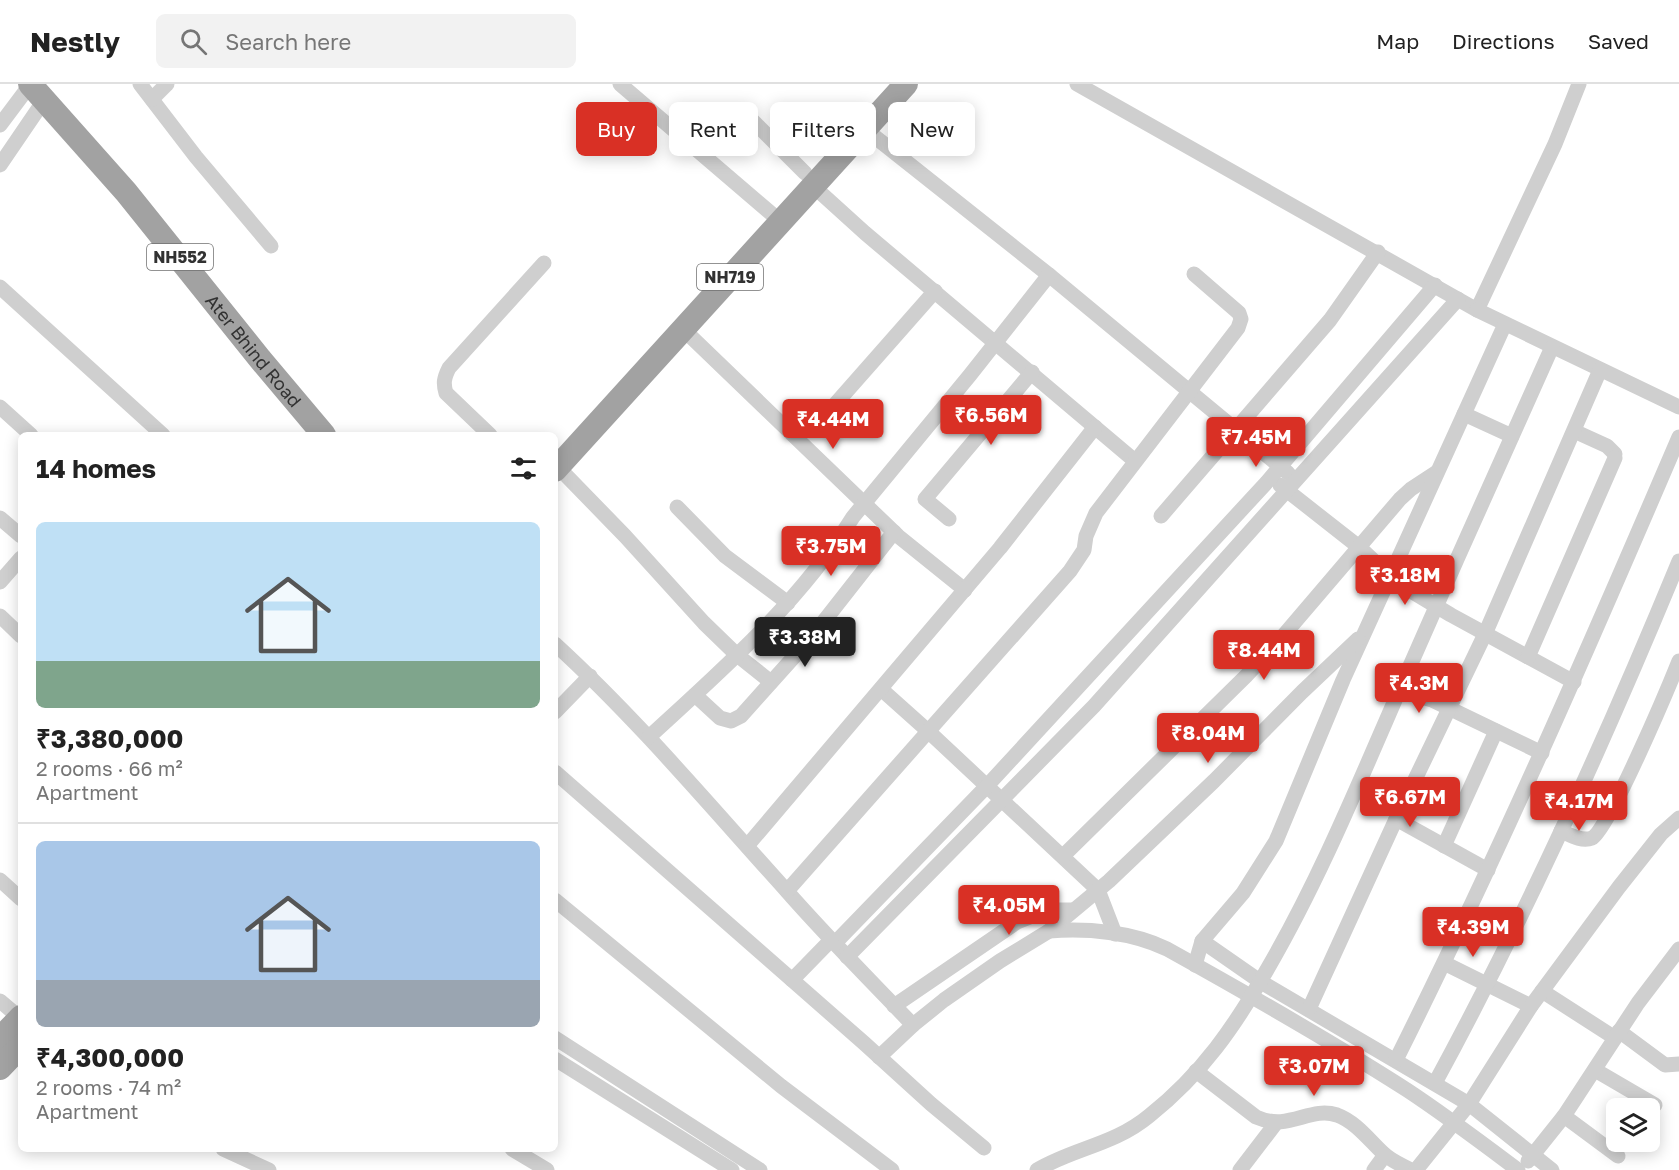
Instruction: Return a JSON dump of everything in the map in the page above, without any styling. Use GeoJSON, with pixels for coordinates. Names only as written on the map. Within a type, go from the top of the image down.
{"type":"FeatureCollection","features":[{"type":"Feature","properties":{"kind":"highway","name":"NH719"},"geometry":{"type":"LineString","coordinates":[[558,460],[809,179],[887,84]]}},
{"type":"Feature","properties":{"kind":"highway","name":"NH719"},"geometry":{"type":"LineString","coordinates":[[876,117],[906,84]]}},
{"type":"Feature","properties":{"kind":"highway","name":"Ater Bhind Road"},"geometry":{"type":"LineString","coordinates":[[38,87],[321,432]]}},
{"type":"Feature","properties":{"kind":"highway","name":"NH719"},"geometry":{"type":"LineString","coordinates":[[809,179],[835,156]]}},
{"type":"Feature","properties":{"kind":"highway","name":"NH719"},"geometry":{"type":"LineString","coordinates":[[558,460],[684,330],[775,216]]}},
{"type":"Feature","properties":{"kind":"highway"},"geometry":{"type":"LineString","coordinates":[[0,1039],[18,1019]]}},
{"type":"Feature","properties":{"kind":"highway"},"geometry":{"type":"LineString","coordinates":[[0,1068],[18,1049]]}},
{"type":"Feature","properties":{"kind":"street"},"geometry":{"type":"LineString","coordinates":[[140,84],[196,157],[271,246]]}},
{"type":"Feature","properties":{"kind":"street"},"geometry":{"type":"LineString","coordinates":[[152,99],[167,84]]}},
{"type":"Feature","properties":{"kind":"street"},"geometry":{"type":"LineString","coordinates":[[620,84],[640,89],[775,216]]}},
{"type":"Feature","properties":{"kind":"street"},"geometry":{"type":"LineString","coordinates":[[1077,84],[1477,310],[1679,407]]}},
{"type":"Feature","properties":{"kind":"street"},"geometry":{"type":"LineString","coordinates":[[1477,310],[1555,144],[1579,84]]}},
{"type":"Feature","properties":{"kind":"street"},"geometry":{"type":"LineString","coordinates":[[0,125],[38,87]]}},
{"type":"Feature","properties":{"kind":"street"},"geometry":{"type":"LineString","coordinates":[[0,165],[38,87]]}},
{"type":"Feature","properties":{"kind":"street"},"geometry":{"type":"LineString","coordinates":[[758,126],[865,233],[1135,461]]}},
{"type":"Feature","properties":{"kind":"street"},"geometry":{"type":"LineString","coordinates":[[876,138],[1049,275],[1236,429],[1276,472],[1390,576],[1436,606],[1574,682]]}},
{"type":"Feature","properties":{"kind":"street"},"geometry":{"type":"LineString","coordinates":[[1161,516],[1330,320],[1378,252]]}},
{"type":"Feature","properties":{"kind":"street"},"geometry":{"type":"LineString","coordinates":[[486,432],[446,393],[444,378],[449,368],[544,263]]}},
{"type":"Feature","properties":{"kind":"street"},"geometry":{"type":"LineString","coordinates":[[787,891],[1078,561],[1084,550],[1091,521],[1238,328],[1241,319],[1239,313],[1194,274]]}},
{"type":"Feature","properties":{"kind":"street"},"geometry":{"type":"LineString","coordinates":[[649,737],[737,655],[788,603],[837,543],[865,503],[1049,275]]}},
{"type":"Feature","properties":{"kind":"street"},"geometry":{"type":"LineString","coordinates":[[792,980],[986,787],[1276,472],[1435,285]]}},
{"type":"Feature","properties":{"kind":"street"},"geometry":{"type":"LineString","coordinates":[[0,287],[160,432]]}},
{"type":"Feature","properties":{"kind":"street"},"geometry":{"type":"LineString","coordinates":[[831,410],[935,291]]}},
{"type":"Feature","properties":{"kind":"street"},"geometry":{"type":"LineString","coordinates":[[847,957],[1094,706],[1458,298]]}},
{"type":"Feature","properties":{"kind":"street"},"geometry":{"type":"LineString","coordinates":[[1198,954],[1243,893],[1276,842],[1364,632],[1505,324]]}},
{"type":"Feature","properties":{"kind":"street"},"geometry":{"type":"LineString","coordinates":[[684,330],[894,532],[965,590]]}},
{"type":"Feature","properties":{"kind":"street"},"geometry":{"type":"LineString","coordinates":[[1037,1170],[1056,1160],[1117,1138],[1151,1115],[1196,1071],[1228,1034],[1256,990],[1310,892],[1552,347]]}},
{"type":"Feature","properties":{"kind":"street"},"geometry":{"type":"LineString","coordinates":[[1309,1009],[1396,819],[1485,634],[1600,370]]}},
{"type":"Feature","properties":{"kind":"street"},"geometry":{"type":"LineString","coordinates":[[949,519],[925,499],[1032,372]]}},
{"type":"Feature","properties":{"kind":"street"},"geometry":{"type":"LineString","coordinates":[[0,407],[28,432]]}},
{"type":"Feature","properties":{"kind":"street"},"geometry":{"type":"LineString","coordinates":[[1464,414],[1512,436]]}},
{"type":"Feature","properties":{"kind":"street"},"geometry":{"type":"LineString","coordinates":[[747,846],[965,590],[1095,427]]}},
{"type":"Feature","properties":{"kind":"street"},"geometry":{"type":"LineString","coordinates":[[1528,657],[1615,456],[1607,446],[1574,431]]}},
{"type":"Feature","properties":{"kind":"street"},"geometry":{"type":"LineString","coordinates":[[1396,1060],[1542,753],[1679,437]]}},
{"type":"Feature","properties":{"kind":"street"},"geometry":{"type":"LineString","coordinates":[[558,464],[737,655],[771,682]]}},
{"type":"Feature","properties":{"kind":"street"},"geometry":{"type":"LineString","coordinates":[[1063,856],[1246,676],[1411,489],[1437,472]]}},
{"type":"Feature","properties":{"kind":"street"},"geometry":{"type":"LineString","coordinates":[[677,507],[725,556],[788,603]]}},
{"type":"Feature","properties":{"kind":"street"},"geometry":{"type":"LineString","coordinates":[[0,518],[18,533]]}},
{"type":"Feature","properties":{"kind":"street"},"geometry":{"type":"LineString","coordinates":[[695,695],[720,718],[731,721],[741,716],[810,639],[894,532]]}},
{"type":"Feature","properties":{"kind":"street"},"geometry":{"type":"LineString","coordinates":[[0,582],[18,561]]}},
{"type":"Feature","properties":{"kind":"street"},"geometry":{"type":"LineString","coordinates":[[1435,1083],[1538,882],[1679,561]]}},
{"type":"Feature","properties":{"kind":"street"},"geometry":{"type":"LineString","coordinates":[[0,616],[18,633]]}},
{"type":"Feature","properties":{"kind":"street"},"geometry":{"type":"LineString","coordinates":[[903,1015],[961,975],[1000,961],[1062,920],[1098,890],[1214,781],[1364,632]]}},
{"type":"Feature","properties":{"kind":"street"},"geometry":{"type":"LineString","coordinates":[[558,647],[649,737],[847,957],[903,1015]]}},
{"type":"Feature","properties":{"kind":"street"},"geometry":{"type":"LineString","coordinates":[[1561,831],[1582,839],[1589,839],[1600,831],[1632,769],[1679,661]]}},
{"type":"Feature","properties":{"kind":"street"},"geometry":{"type":"LineString","coordinates":[[558,709],[590,676]]}},
{"type":"Feature","properties":{"kind":"street"},"geometry":{"type":"LineString","coordinates":[[881,689],[1098,890],[1115,934]]}},
{"type":"Feature","properties":{"kind":"street"},"geometry":{"type":"LineString","coordinates":[[1399,692],[1432,700],[1542,753]]}},
{"type":"Feature","properties":{"kind":"street"},"geometry":{"type":"LineString","coordinates":[[1444,846],[1496,731]]}},
{"type":"Feature","properties":{"kind":"street"},"geometry":{"type":"LineString","coordinates":[[558,775],[931,1104],[984,1148]]}},
{"type":"Feature","properties":{"kind":"street"},"geometry":{"type":"LineString","coordinates":[[1416,1170],[1461,1113],[1542,991],[1646,852],[1679,818]]}},
{"type":"Feature","properties":{"kind":"street"},"geometry":{"type":"LineString","coordinates":[[1396,819],[1488,870]]}},
{"type":"Feature","properties":{"kind":"street"},"geometry":{"type":"LineString","coordinates":[[0,880],[18,896]]}},
{"type":"Feature","properties":{"kind":"street"},"geometry":{"type":"LineString","coordinates":[[558,903],[801,1102],[892,1170]]}},
{"type":"Feature","properties":{"kind":"street"},"geometry":{"type":"LineString","coordinates":[[872,1050],[903,1015],[961,975],[1017,922],[1047,910],[1078,930],[1115,934],[1198,954],[1461,1113],[1524,1165],[1552,1170]]}},
{"type":"Feature","properties":{"kind":"street"},"geometry":{"type":"LineString","coordinates":[[1524,1165],[1564,1116],[1617,1034],[1679,949]]}},
{"type":"Feature","properties":{"kind":"street"},"geometry":{"type":"LineString","coordinates":[[1198,954],[1256,990],[1309,1009],[1330,1034],[1396,1060],[1435,1083],[1461,1113],[1524,1165]]}},
{"type":"Feature","properties":{"kind":"street"},"geometry":{"type":"LineString","coordinates":[[1444,963],[1531,1006]]}},
{"type":"Feature","properties":{"kind":"street"},"geometry":{"type":"LineString","coordinates":[[1542,991],[1617,1034],[1665,1065],[1679,1064]]}},
{"type":"Feature","properties":{"kind":"street"},"geometry":{"type":"LineString","coordinates":[[0,1001],[18,1015]]}},
{"type":"Feature","properties":{"kind":"street"},"geometry":{"type":"LineString","coordinates":[[558,1040],[760,1170]]}},
{"type":"Feature","properties":{"kind":"street"},"geometry":{"type":"LineString","coordinates":[[558,1061],[732,1170]]}},
{"type":"Feature","properties":{"kind":"street"},"geometry":{"type":"LineString","coordinates":[[1595,1070],[1643,1098]]}},
{"type":"Feature","properties":{"kind":"street"},"geometry":{"type":"LineString","coordinates":[[1196,1071],[1256,1117],[1276,1123],[1326,1113],[1346,1119],[1362,1131],[1385,1155],[1411,1170]]}},
{"type":"Feature","properties":{"kind":"street"},"geometry":{"type":"LineString","coordinates":[[1564,1116],[1618,1156]]}},
{"type":"Feature","properties":{"kind":"street"},"geometry":{"type":"LineString","coordinates":[[1240,1170],[1276,1123]]}},
{"type":"Feature","properties":{"kind":"street"},"geometry":{"type":"LineString","coordinates":[[230,1152],[269,1170]]}},
{"type":"Feature","properties":{"kind":"street"},"geometry":{"type":"LineString","coordinates":[[517,1152],[547,1170]]}},
{"type":"Feature","properties":{"kind":"street"},"geometry":{"type":"LineString","coordinates":[[1374,1170],[1385,1155]]}}]}
